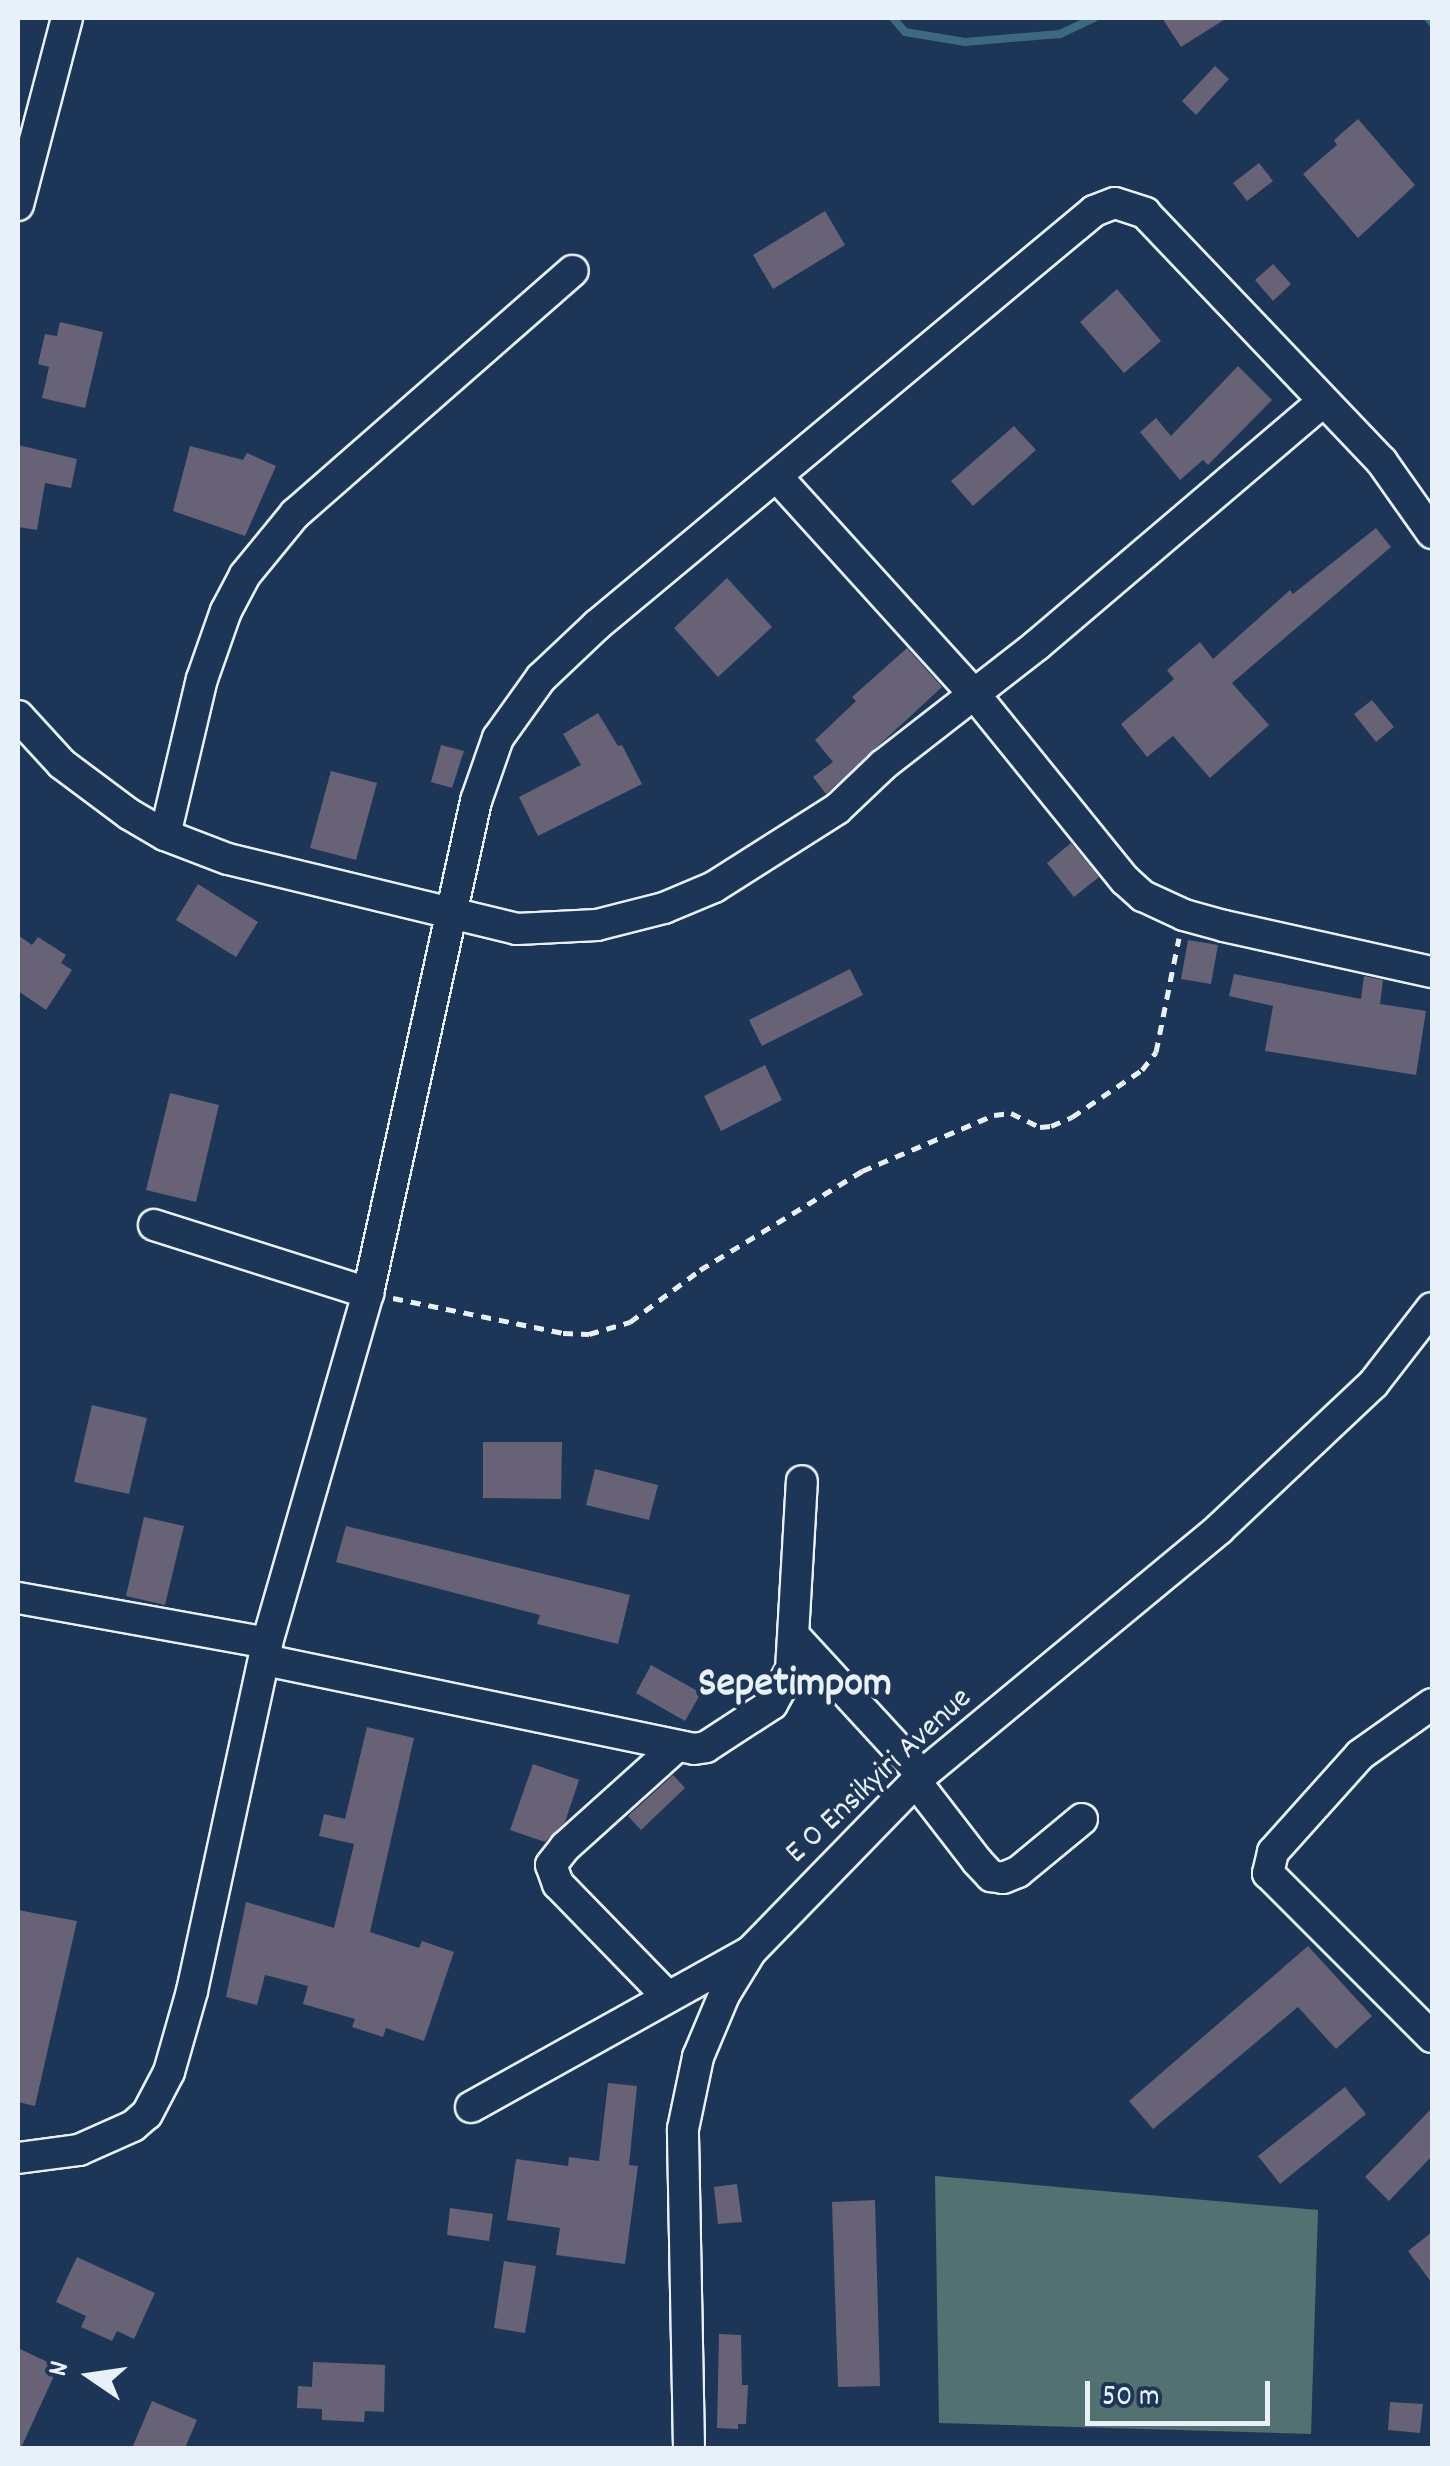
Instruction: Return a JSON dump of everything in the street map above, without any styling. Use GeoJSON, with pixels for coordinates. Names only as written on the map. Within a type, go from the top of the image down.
{"type":"FeatureCollection","features":[{"type":"Feature","properties":{"kind":"street"},"geometry":{"type":"LineString","coordinates":[[18,205],[68,18]]}},
{"type":"Feature","properties":{"kind":"street"},"geometry":{"type":"LineString","coordinates":[[18,2158],[79,2150],[106,2139],[133,2126],[156,2098],[192,1991],[266,1651],[368,1293],[476,801],[498,738],[541,678],[597,625],[1094,211],[1114,203],[1145,213],[1321,403],[1382,462],[1432,533]]}},
{"type":"Feature","properties":{"kind":"street"},"geometry":{"type":"LineString","coordinates":[[165,835],[202,679],[226,610],[246,575],[295,514],[573,271]]}},
{"type":"Feature","properties":{"kind":"street"},"geometry":{"type":"LineString","coordinates":[[18,716],[62,764],[129,814],[165,835],[228,859],[516,929],[597,925],[664,908],[714,887],[837,808],[883,765],[976,694],[1321,403]]}},
{"type":"Feature","properties":{"kind":"street"},"geometry":{"type":"LineString","coordinates":[[778,478],[976,694],[1125,880],[1143,896],[1184,915],[1432,972]]}},
{"type":"Feature","properties":{"kind":"street"},"geometry":{"type":"LineString","coordinates":[[154,1225],[368,1293]]}},
{"type":"Feature","properties":{"kind":"street","name":"E O Ensikyiri Avenue"},"geometry":{"type":"LineString","coordinates":[[689,2448],[683,2129],[698,2057],[724,1995],[750,1951],[919,1779],[1220,1530],[1373,1384],[1432,1308]]}},
{"type":"Feature","properties":{"kind":"street"},"geometry":{"type":"LineString","coordinates":[[18,1598],[694,1749],[717,1743],[772,1704],[792,1670],[797,1639],[802,1481]]}},
{"type":"Feature","properties":{"kind":"street"},"geometry":{"type":"LineString","coordinates":[[797,1639],[919,1779],[992,1876],[1003,1878],[1018,1872],[1082,1819]]}},
{"type":"Feature","properties":{"kind":"street"},"geometry":{"type":"LineString","coordinates":[[1432,1704],[1360,1755],[1273,1852],[1268,1874],[1432,2037]]}},
{"type":"Feature","properties":{"kind":"street"},"geometry":{"type":"LineString","coordinates":[[668,1997],[558,1884],[551,1865],[565,1847],[677,1746]]}},
{"type":"Feature","properties":{"kind":"street"},"geometry":{"type":"LineString","coordinates":[[472,2107],[750,1951]]}},
{"type":"Feature","properties":{"kind":"path"},"geometry":{"type":"LineString","coordinates":[[368,1293],[563,1333],[611,1329],[630,1322],[700,1270],[862,1171],[994,1115],[1012,1114],[1040,1127],[1072,1117],[1142,1070],[1156,1052],[1184,915]]}},
{"type":"Feature","properties":{"kind":"green space"},"geometry":{"type":"Polygon","coordinates":[[[935,2176],[1318,2210],[1311,2434],[939,2423],[935,2176]]]}},
{"type":"Feature","properties":{"kind":"building"},"geometry":{"type":"Polygon","coordinates":[[[1162,18],[1227,18],[1181,47],[1162,18]]]}},
{"type":"Feature","properties":{"kind":"building"},"geometry":{"type":"Polygon","coordinates":[[[1215,66],[1229,79],[1196,115],[1182,101],[1215,66]]]}},
{"type":"Feature","properties":{"kind":"building"},"geometry":{"type":"Polygon","coordinates":[[[1358,119],[1415,185],[1358,238],[1303,174],[1337,145],[1334,140],[1358,119]]]}},
{"type":"Feature","properties":{"kind":"building"},"geometry":{"type":"Polygon","coordinates":[[[1259,163],[1273,181],[1247,201],[1233,183],[1259,163]]]}},
{"type":"Feature","properties":{"kind":"building"},"geometry":{"type":"Polygon","coordinates":[[[825,211],[845,245],[773,289],[753,255],[825,211]]]}},
{"type":"Feature","properties":{"kind":"building"},"geometry":{"type":"Polygon","coordinates":[[[1273,264],[1291,284],[1273,301],[1255,280],[1273,264]]]}},
{"type":"Feature","properties":{"kind":"building"},"geometry":{"type":"Polygon","coordinates":[[[1117,289],[1161,341],[1124,373],[1080,322],[1117,289]]]}},
{"type":"Feature","properties":{"kind":"building"},"geometry":{"type":"Polygon","coordinates":[[[60,322],[103,332],[85,408],[42,398],[49,367],[38,364],[45,334],[57,336],[60,322]]]}},
{"type":"Feature","properties":{"kind":"building"},"geometry":{"type":"Polygon","coordinates":[[[1238,366],[1272,400],[1208,465],[1203,460],[1180,480],[1140,432],[1156,418],[1171,436],[1238,366]]]}},
{"type":"Feature","properties":{"kind":"building"},"geometry":{"type":"Polygon","coordinates":[[[1014,426],[1036,450],[973,506],[951,481],[1014,426]]]}},
{"type":"Feature","properties":{"kind":"building"},"geometry":{"type":"Polygon","coordinates":[[[18,445],[77,459],[71,488],[45,483],[37,530],[18,527],[18,445]]]}},
{"type":"Feature","properties":{"kind":"building"},"geometry":{"type":"Polygon","coordinates":[[[190,446],[243,460],[247,453],[276,466],[245,536],[173,511],[190,446]]]}},
{"type":"Feature","properties":{"kind":"building"},"geometry":{"type":"Polygon","coordinates":[[[1376,528],[1391,547],[1232,683],[1269,725],[1210,778],[1173,736],[1147,757],[1121,724],[1174,679],[1167,670],[1200,642],[1213,659],[1290,590],[1293,594],[1376,528]]]}},
{"type":"Feature","properties":{"kind":"building"},"geometry":{"type":"Polygon","coordinates":[[[727,578],[772,627],[718,677],[674,628],[727,578]]]}},
{"type":"Feature","properties":{"kind":"building"},"geometry":{"type":"Polygon","coordinates":[[[907,648],[942,687],[826,794],[813,777],[833,762],[815,740],[856,701],[852,697],[907,648]]]}},
{"type":"Feature","properties":{"kind":"building"},"geometry":{"type":"Polygon","coordinates":[[[1372,700],[1394,727],[1376,742],[1354,714],[1372,700]]]}},
{"type":"Feature","properties":{"kind":"building"},"geometry":{"type":"Polygon","coordinates":[[[598,713],[618,746],[622,745],[642,784],[538,836],[519,797],[581,765],[563,734],[598,713]]]}},
{"type":"Feature","properties":{"kind":"building"},"geometry":{"type":"Polygon","coordinates":[[[441,745],[464,751],[452,788],[431,782],[441,745]]]}},
{"type":"Feature","properties":{"kind":"building"},"geometry":{"type":"Polygon","coordinates":[[[331,771],[377,783],[356,860],[310,848],[331,771]]]}},
{"type":"Feature","properties":{"kind":"building"},"geometry":{"type":"Polygon","coordinates":[[[1071,843],[1099,877],[1074,897],[1047,863],[1071,843]]]}},
{"type":"Feature","properties":{"kind":"building"},"geometry":{"type":"Polygon","coordinates":[[[198,884],[258,922],[236,957],[176,920],[198,884]]]}},
{"type":"Feature","properties":{"kind":"building"},"geometry":{"type":"Polygon","coordinates":[[[18,935],[32,945],[38,937],[66,955],[61,963],[72,970],[46,1010],[18,991],[18,935]]]}},
{"type":"Feature","properties":{"kind":"building"},"geometry":{"type":"Polygon","coordinates":[[[1188,940],[1218,945],[1211,984],[1181,979],[1188,940]]]}},
{"type":"Feature","properties":{"kind":"building"},"geometry":{"type":"Polygon","coordinates":[[[850,969],[863,995],[762,1046],[749,1020],[850,969]]]}},
{"type":"Feature","properties":{"kind":"building"},"geometry":{"type":"Polygon","coordinates":[[[1234,974],[1361,999],[1364,976],[1383,980],[1380,1004],[1426,1011],[1416,1075],[1265,1051],[1273,1006],[1229,996],[1234,974]]]}},
{"type":"Feature","properties":{"kind":"building"},"geometry":{"type":"Polygon","coordinates":[[[765,1065],[782,1100],[721,1131],[704,1096],[765,1065]]]}},
{"type":"Feature","properties":{"kind":"building"},"geometry":{"type":"Polygon","coordinates":[[[170,1093],[219,1105],[196,1202],[146,1190],[170,1093]]]}},
{"type":"Feature","properties":{"kind":"building"},"geometry":{"type":"Polygon","coordinates":[[[92,1405],[147,1418],[129,1494],[74,1482],[92,1405]]]}},
{"type":"Feature","properties":{"kind":"building"},"geometry":{"type":"Polygon","coordinates":[[[483,1442],[562,1442],[561,1499],[483,1498],[483,1442]]]}},
{"type":"Feature","properties":{"kind":"building"},"geometry":{"type":"Polygon","coordinates":[[[595,1469],[658,1485],[649,1520],[586,1505],[595,1469]]]}},
{"type":"Feature","properties":{"kind":"building"},"geometry":{"type":"Polygon","coordinates":[[[144,1517],[184,1526],[165,1605],[126,1596],[144,1517]]]}},
{"type":"Feature","properties":{"kind":"building"},"geometry":{"type":"Polygon","coordinates":[[[346,1526],[630,1595],[618,1644],[537,1624],[540,1615],[336,1562],[346,1526]]]}},
{"type":"Feature","properties":{"kind":"building"},"geometry":{"type":"Polygon","coordinates":[[[651,1665],[701,1693],[685,1721],[636,1693],[651,1665]]]}},
{"type":"Feature","properties":{"kind":"building"},"geometry":{"type":"Polygon","coordinates":[[[367,1727],[414,1738],[370,1932],[419,1948],[422,1941],[454,1952],[424,2041],[386,2028],[383,2037],[352,2027],[355,2019],[303,2004],[308,1986],[265,1975],[257,2005],[226,1997],[246,1902],[334,1928],[354,1844],[319,1836],[324,1814],[345,1819],[367,1727]]]}},
{"type":"Feature","properties":{"kind":"building"},"geometry":{"type":"Polygon","coordinates":[[[533,1764],[579,1780],[565,1822],[545,1842],[510,1830],[533,1764]]]}},
{"type":"Feature","properties":{"kind":"building"},"geometry":{"type":"Polygon","coordinates":[[[673,1775],[685,1788],[641,1830],[628,1816],[673,1775]]]}},
{"type":"Feature","properties":{"kind":"building"},"geometry":{"type":"Polygon","coordinates":[[[18,1910],[77,1921],[35,2106],[18,2102],[18,1910]]]}},
{"type":"Feature","properties":{"kind":"building"},"geometry":{"type":"Polygon","coordinates":[[[1308,1946],[1372,2016],[1336,2049],[1298,2007],[1153,2129],[1129,2101],[1308,1946]]]}},
{"type":"Feature","properties":{"kind":"building"},"geometry":{"type":"Polygon","coordinates":[[[608,2083],[637,2086],[629,2165],[638,2166],[625,2264],[556,2255],[560,2228],[507,2220],[516,2159],[568,2166],[569,2157],[599,2161],[608,2083]]]}},
{"type":"Feature","properties":{"kind":"building"},"geometry":{"type":"Polygon","coordinates":[[[1345,2087],[1366,2114],[1280,2184],[1258,2156],[1345,2087]]]}},
{"type":"Feature","properties":{"kind":"building"},"geometry":{"type":"Polygon","coordinates":[[[1432,2108],[1432,2156],[1389,2201],[1365,2177],[1432,2108]]]}},
{"type":"Feature","properties":{"kind":"building"},"geometry":{"type":"Polygon","coordinates":[[[737,2184],[742,2222],[718,2224],[714,2187],[737,2184]]]}},
{"type":"Feature","properties":{"kind":"building"},"geometry":{"type":"Polygon","coordinates":[[[875,2200],[880,2386],[838,2387],[832,2202],[875,2200]]]}},
{"type":"Feature","properties":{"kind":"building"},"geometry":{"type":"Polygon","coordinates":[[[450,2208],[493,2214],[489,2241],[447,2235],[450,2208]]]}},
{"type":"Feature","properties":{"kind":"building"},"geometry":{"type":"Polygon","coordinates":[[[1432,2232],[1432,2283],[1408,2251],[1432,2232]]]}},
{"type":"Feature","properties":{"kind":"building"},"geometry":{"type":"Polygon","coordinates":[[[77,2257],[155,2293],[134,2339],[117,2331],[112,2341],[81,2327],[86,2316],[56,2302],[77,2257]]]}},
{"type":"Feature","properties":{"kind":"building"},"geometry":{"type":"Polygon","coordinates":[[[504,2261],[536,2266],[525,2333],[494,2328],[504,2261]]]}},
{"type":"Feature","properties":{"kind":"building"},"geometry":{"type":"Polygon","coordinates":[[[719,2334],[741,2335],[742,2385],[748,2385],[746,2424],[738,2424],[738,2429],[717,2428],[719,2334]]]}},
{"type":"Feature","properties":{"kind":"building"},"geometry":{"type":"Polygon","coordinates":[[[18,2348],[58,2367],[21,2448],[18,2448],[18,2348]]]}},
{"type":"Feature","properties":{"kind":"building"},"geometry":{"type":"Polygon","coordinates":[[[313,2362],[385,2365],[384,2412],[365,2411],[364,2422],[322,2420],[322,2409],[297,2408],[298,2386],[312,2387],[313,2362]]]}},
{"type":"Feature","properties":{"kind":"building"},"geometry":{"type":"Polygon","coordinates":[[[152,2401],[197,2420],[185,2448],[132,2448],[152,2401]]]}},
{"type":"Feature","properties":{"kind":"building"},"geometry":{"type":"Polygon","coordinates":[[[1390,2402],[1423,2404],[1420,2433],[1388,2430],[1390,2402]]]}},
{"type":"Feature","properties":{"kind":"waterway"},"geometry":{"type":"LineString","coordinates":[[893,18],[905,32],[965,42],[1060,34],[1095,18]]}},
{"type":"Feature","properties":{"kind":"waterway"},"geometry":{"type":"LineString","coordinates":[[1428,18],[1432,23]]}},
{"type":"Feature","properties":{"kind":"district","name":"Sepetimpom"},"geometry":{"type":"Point","coordinates":[795,1686]}}]}
